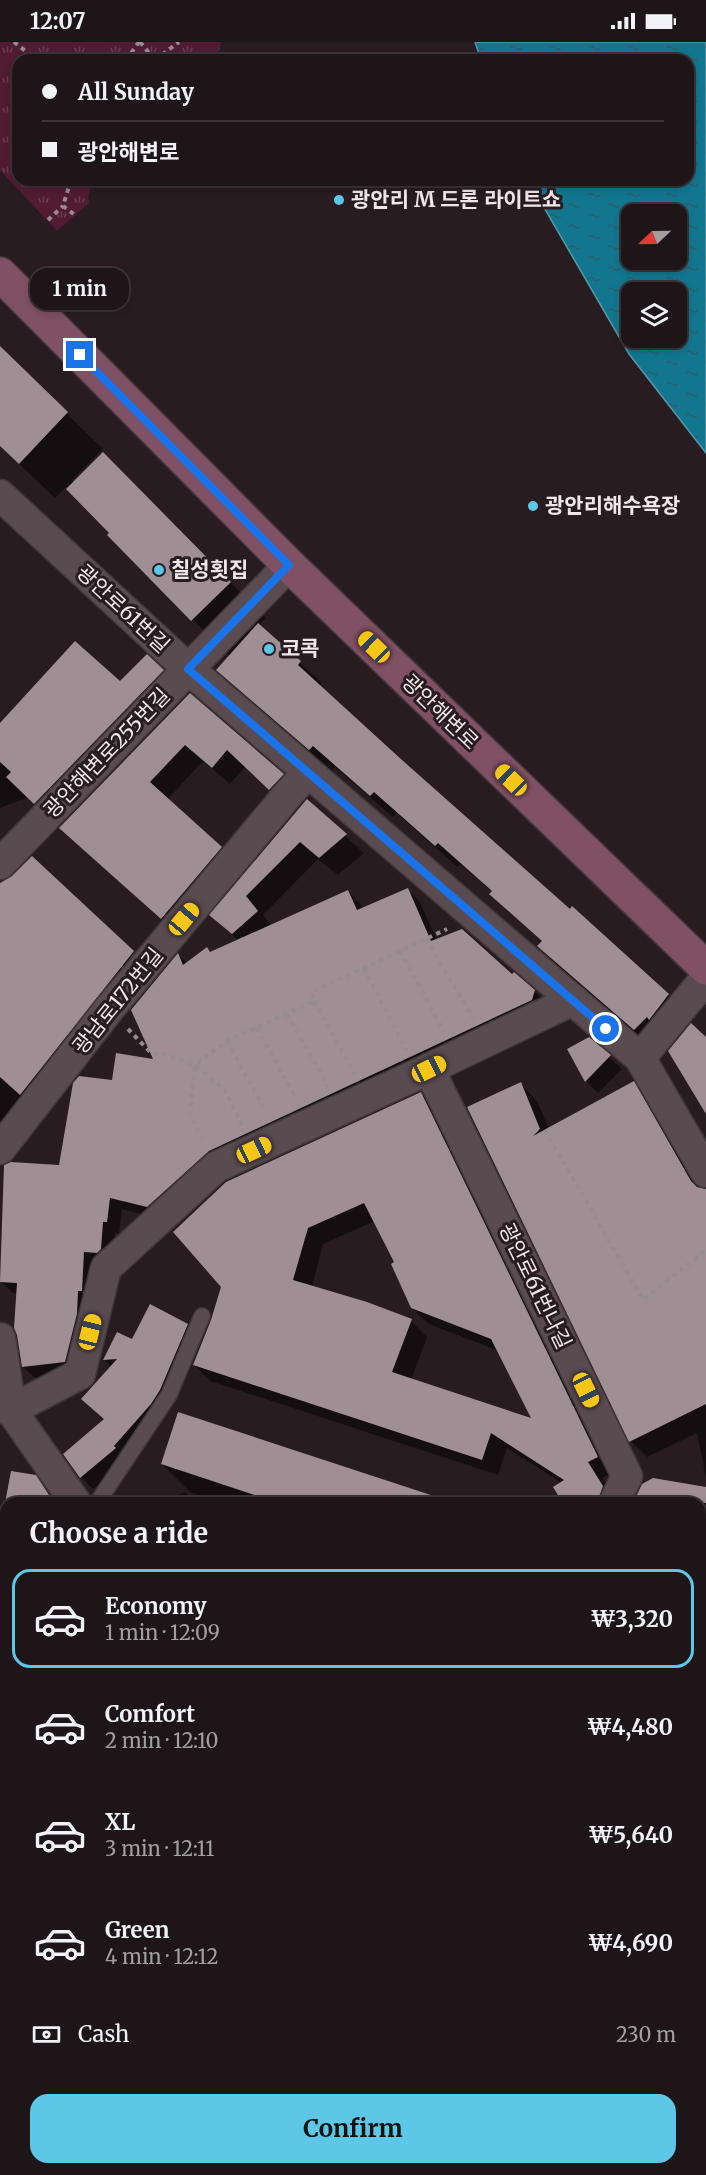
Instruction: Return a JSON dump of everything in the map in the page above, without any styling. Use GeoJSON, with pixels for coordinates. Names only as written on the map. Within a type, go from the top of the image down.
{"type":"FeatureCollection","features":[{"type":"Feature","properties":{"kind":"main road","name":"광안해변로"},"geometry":{"type":"LineString","coordinates":[[0,274],[289,565],[706,968]]}},
{"type":"Feature","properties":{"kind":"street","name":"광안로61번길"},"geometry":{"type":"LineString","coordinates":[[0,495],[188,669],[640,1058],[706,1172]]}},
{"type":"Feature","properties":{"kind":"street","name":"광안해변로255번길"},"geometry":{"type":"LineString","coordinates":[[0,864],[289,565]]}},
{"type":"Feature","properties":{"kind":"street","name":"광남로172번길"},"geometry":{"type":"LineString","coordinates":[[0,1149],[109,1009],[308,773]]}},
{"type":"Feature","properties":{"kind":"street"},"geometry":{"type":"LineString","coordinates":[[640,1058],[706,978]]}},
{"type":"Feature","properties":{"kind":"street"},"geometry":{"type":"LineString","coordinates":[[5,1409],[80,1374],[106,1268],[216,1167],[424,1072],[573,1000]]}},
{"type":"Feature","properties":{"kind":"street","name":"광안로61번나길"},"geometry":{"type":"LineString","coordinates":[[424,1072],[627,1476],[617,1497]]}},
{"type":"Feature","properties":{"kind":"street"},"geometry":{"type":"LineString","coordinates":[[0,1338],[5,1409],[71,1497]]}},
{"type":"Feature","properties":{"kind":"lane"},"geometry":{"type":"LineString","coordinates":[[101,1497],[169,1395],[202,1316]]}},
{"type":"Feature","properties":{"kind":"path"},"geometry":{"type":"LineString","coordinates":[[14,42],[29,54]]}},
{"type":"Feature","properties":{"kind":"path"},"geometry":{"type":"LineString","coordinates":[[131,54],[140,42],[150,54]]}},
{"type":"Feature","properties":{"kind":"path"},"geometry":{"type":"LineString","coordinates":[[163,54],[179,42]]}},
{"type":"Feature","properties":{"kind":"path"},"geometry":{"type":"LineString","coordinates":[[48,220],[63,206],[69,186]]}},
{"type":"Feature","properties":{"kind":"path"},"geometry":{"type":"LineString","coordinates":[[63,206],[75,216]]}},
{"type":"Feature","properties":{"kind":"path"},"geometry":{"type":"LineString","coordinates":[[368,1097],[314,1001],[312,992],[474,916]]}},
{"type":"Feature","properties":{"kind":"path"},"geometry":{"type":"LineString","coordinates":[[426,939],[487,1042]]}},
{"type":"Feature","properties":{"kind":"path"},"geometry":{"type":"LineString","coordinates":[[400,951],[457,1056]]}},
{"type":"Feature","properties":{"kind":"path"},"geometry":{"type":"LineString","coordinates":[[364,968],[424,1072]]}},
{"type":"Feature","properties":{"kind":"path"},"geometry":{"type":"LineString","coordinates":[[216,1167],[190,1115],[195,1065],[227,1041],[314,1001]]}},
{"type":"Feature","properties":{"kind":"path"},"geometry":{"type":"LineString","coordinates":[[109,1009],[152,1054],[164,1054],[195,1065],[225,1090],[254,1150]]}},
{"type":"Feature","properties":{"kind":"path"},"geometry":{"type":"LineString","coordinates":[[287,1014],[342,1110]]}},
{"type":"Feature","properties":{"kind":"path"},"geometry":{"type":"LineString","coordinates":[[257,1028],[311,1124]]}},
{"type":"Feature","properties":{"kind":"path"},"geometry":{"type":"LineString","coordinates":[[227,1041],[281,1137]]}},
{"type":"Feature","properties":{"kind":"path"},"geometry":{"type":"LineString","coordinates":[[545,1130],[643,1300],[706,1250]]}},
{"type":"Feature","properties":{"kind":"green space"},"geometry":{"type":"Polygon","coordinates":[[[0,42],[221,42],[218,54],[12,54],[12,183],[0,170],[0,42]]]}},
{"type":"Feature","properties":{"kind":"green space"},"geometry":{"type":"Polygon","coordinates":[[[15,186],[91,186],[89,203],[57,231],[15,186]]]}},
{"type":"Feature","properties":{"kind":"water"},"geometry":{"type":"Polygon","coordinates":[[[475,42],[706,42],[706,453],[626,348],[687,348],[687,282],[621,282],[621,340],[531,186],[694,186],[694,54],[479,54],[475,42]]]}},
{"type":"Feature","properties":{"kind":"building"},"geometry":{"type":"Polygon","coordinates":[[[0,346],[68,412],[19,464],[0,446],[0,346]]]}},
{"type":"Feature","properties":{"kind":"building"},"geometry":{"type":"Polygon","coordinates":[[[103,452],[231,582],[191,621],[107,535],[109,533],[66,489],[103,452]]]}},
{"type":"Feature","properties":{"kind":"building"},"geometry":{"type":"Polygon","coordinates":[[[258,623],[301,661],[298,665],[402,760],[570,909],[572,906],[669,994],[649,1020],[647,1017],[634,1030],[537,946],[542,941],[489,894],[492,891],[438,843],[435,846],[374,792],[370,796],[313,746],[309,750],[216,670],[258,623]]]}},
{"type":"Feature","properties":{"kind":"building"},"geometry":{"type":"Polygon","coordinates":[[[75,641],[120,681],[147,654],[164,670],[34,804],[6,777],[11,772],[0,762],[0,723],[75,641]]]}},
{"type":"Feature","properties":{"kind":"building"},"geometry":{"type":"Polygon","coordinates":[[[190,693],[284,774],[269,790],[227,750],[212,768],[185,745],[150,782],[222,847],[161,919],[59,828],[190,693]]]}},
{"type":"Feature","properties":{"kind":"building"},"geometry":{"type":"Polygon","coordinates":[[[307,799],[347,834],[319,858],[300,842],[246,896],[258,911],[232,934],[209,915],[307,799]]]}},
{"type":"Feature","properties":{"kind":"building"},"geometry":{"type":"Polygon","coordinates":[[[32,856],[134,951],[20,1095],[0,1077],[0,883],[12,876],[32,856]]]}},
{"type":"Feature","properties":{"kind":"building"},"geometry":{"type":"Polygon","coordinates":[[[408,888],[431,941],[462,929],[512,974],[514,972],[535,990],[532,1000],[209,1151],[147,1207],[110,1198],[107,1222],[103,1222],[101,1249],[97,1253],[84,1252],[82,1291],[78,1291],[77,1314],[65,1362],[22,1367],[14,1328],[17,1283],[0,1282],[4,1165],[11,1162],[59,1165],[73,1083],[79,1076],[112,1080],[116,1053],[153,1059],[131,1010],[178,953],[183,965],[207,947],[210,952],[348,890],[357,910],[408,888]]]}},
{"type":"Feature","properties":{"kind":"building"},"geometry":{"type":"Polygon","coordinates":[[[691,1023],[706,1037],[706,1114],[668,1051],[691,1023]]]}},
{"type":"Feature","properties":{"kind":"building"},"geometry":{"type":"Polygon","coordinates":[[[589,1037],[611,1055],[585,1082],[567,1049],[589,1037]]]}},
{"type":"Feature","properties":{"kind":"building"},"geometry":{"type":"Polygon","coordinates":[[[634,1081],[691,1181],[697,1187],[706,1189],[706,1404],[629,1442],[467,1107],[521,1082],[540,1129],[533,1136],[634,1081]]]}},
{"type":"Feature","properties":{"kind":"building"},"geometry":{"type":"Polygon","coordinates":[[[421,1092],[598,1457],[588,1462],[603,1486],[599,1497],[559,1497],[553,1487],[564,1480],[491,1433],[482,1460],[193,1365],[221,1287],[173,1232],[226,1182],[421,1092]],[[364,1203],[308,1228],[293,1280],[367,1302],[412,1319],[392,1372],[531,1418],[491,1339],[411,1308],[391,1264],[394,1262],[364,1203]]]}},
{"type":"Feature","properties":{"kind":"building"},"geometry":{"type":"Polygon","coordinates":[[[150,1304],[188,1324],[160,1390],[151,1404],[114,1446],[116,1448],[80,1478],[63,1454],[104,1419],[81,1399],[117,1359],[103,1360],[117,1332],[132,1339],[150,1304]]]}},
{"type":"Feature","properties":{"kind":"building"},"geometry":{"type":"Polygon","coordinates":[[[178,1412],[437,1497],[261,1497],[161,1464],[178,1412]]]}},
{"type":"Feature","properties":{"kind":"building"},"geometry":{"type":"Polygon","coordinates":[[[11,1471],[36,1475],[50,1497],[6,1497],[11,1471]]]}},
{"type":"Feature","properties":{"kind":"building"},"geometry":{"type":"Polygon","coordinates":[[[653,1478],[706,1487],[706,1497],[636,1497],[642,1484],[653,1478]]]}},
{"type":"Feature","properties":{"kind":"place","name":"광안리 M 드론 라이트쇼"},"geometry":{"type":"Point","coordinates":[339,200]}},
{"type":"Feature","properties":{"kind":"place","name":"광안리해수욕장"},"geometry":{"type":"Point","coordinates":[533,506]}},
{"type":"Feature","properties":{"kind":"place","name":"칠성횟집"},"geometry":{"type":"Point","coordinates":[159,570]}},
{"type":"Feature","properties":{"kind":"place","name":"코콕"},"geometry":{"type":"Point","coordinates":[269,649]}},
{"type":"Feature","properties":{"kind":"route"},"geometry":{"type":"LineString","coordinates":[[80,355],[289,565],[188,669],[606,1029]]}}]}
